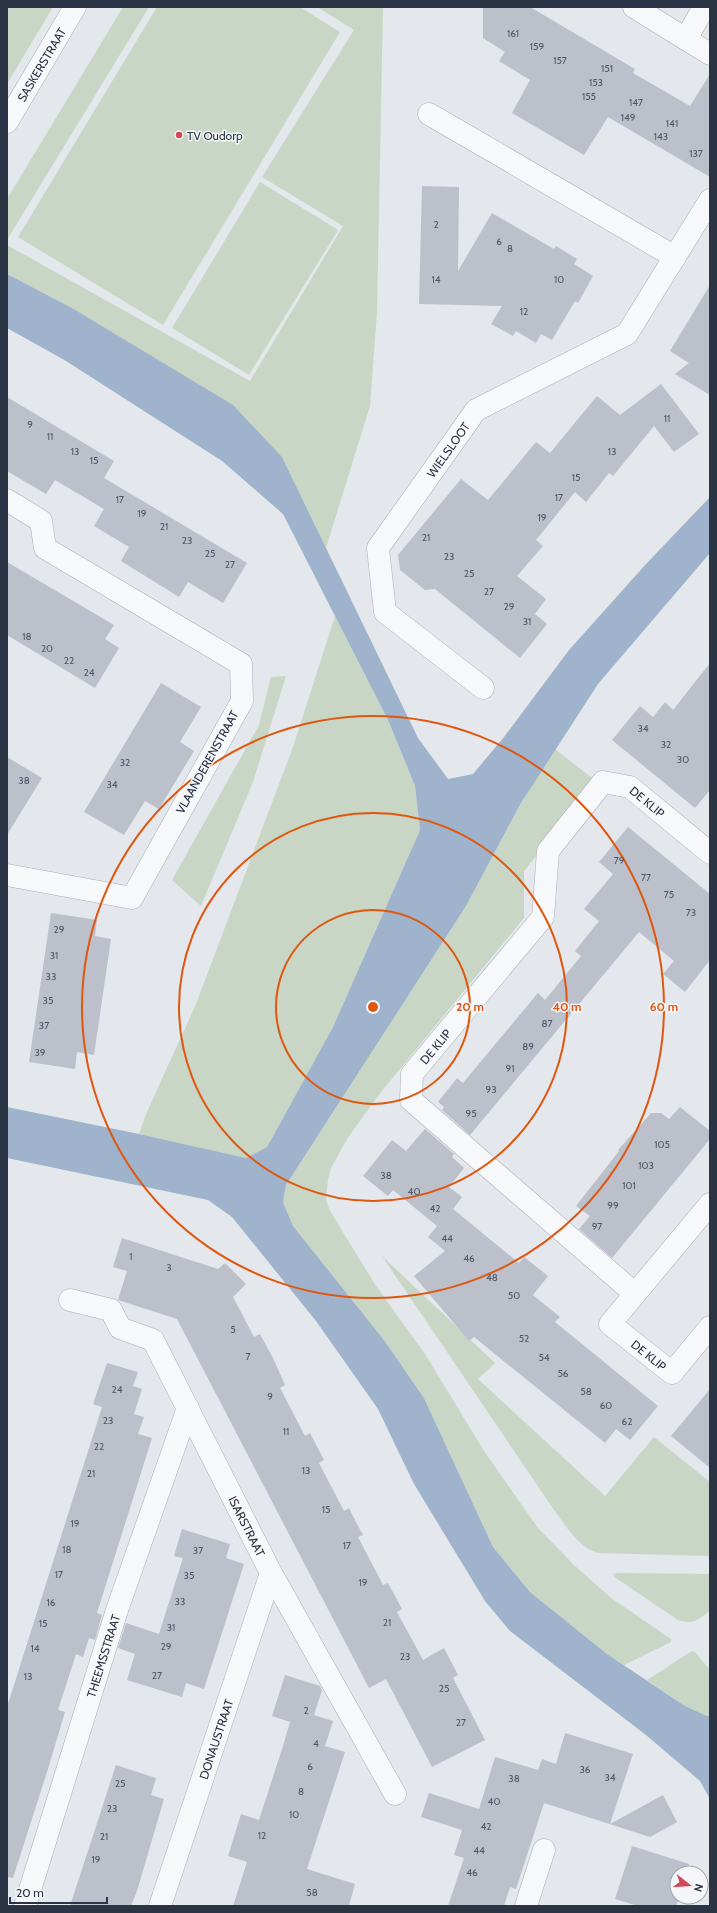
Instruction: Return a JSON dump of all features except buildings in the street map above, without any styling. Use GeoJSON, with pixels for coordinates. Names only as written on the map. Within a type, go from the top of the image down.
{"type":"FeatureCollection","features":[{"type":"Feature","properties":{"kind":"street","name":"SASKERSTRAAT"},"geometry":{"type":"LineString","coordinates":[[7,122],[75,7]]}},
{"type":"Feature","properties":{"kind":"street"},"geometry":{"type":"LineString","coordinates":[[634,7],[710,54]]}},
{"type":"Feature","properties":{"kind":"street"},"geometry":{"type":"LineString","coordinates":[[686,39],[704,7]]}},
{"type":"Feature","properties":{"kind":"street"},"geometry":{"type":"LineString","coordinates":[[429,114],[675,257]]}},
{"type":"Feature","properties":{"kind":"street","name":"WIELSLOOT"},"geometry":{"type":"LineString","coordinates":[[483,688],[385,612],[378,548],[476,410],[627,334],[710,200]]}},
{"type":"Feature","properties":{"kind":"street","name":"VLAANDERENSTRAAT"},"geometry":{"type":"LineString","coordinates":[[7,500],[41,521],[45,548],[241,664],[242,701],[132,898],[7,875]]}},
{"type":"Feature","properties":{"kind":"street","name":"DE KLIP"},"geometry":{"type":"LineString","coordinates":[[634,1293],[411,1100],[412,1074],[543,917],[548,851],[604,782],[630,788],[710,853]]}},
{"type":"Feature","properties":{"kind":"street","name":"DE KLIP"},"geometry":{"type":"LineString","coordinates":[[710,1204],[634,1293],[610,1324],[672,1373],[710,1327]]}},
{"type":"Feature","properties":{"kind":"street","name":"ISARSTRAAT"},"geometry":{"type":"LineString","coordinates":[[70,1300],[111,1310],[120,1328],[153,1340],[271,1573],[394,1794]]}},
{"type":"Feature","properties":{"kind":"street","name":"THEEMSSTRAAT"},"geometry":{"type":"LineString","coordinates":[[25,1906],[117,1610],[188,1408]]}},
{"type":"Feature","properties":{"kind":"street","name":"DONAUSTRAAT"},"geometry":{"type":"LineString","coordinates":[[160,1906],[271,1573]]}},
{"type":"Feature","properties":{"kind":"street"},"geometry":{"type":"LineString","coordinates":[[526,1906],[544,1850]]}},
{"type":"Feature","properties":{"kind":"green space"},"geometry":{"type":"Polygon","coordinates":[[[7,7],[53,7],[7,84],[7,7]]]}},
{"type":"Feature","properties":{"kind":"green space"},"geometry":{"type":"Polygon","coordinates":[[[123,7],[149,7],[7,240],[7,199],[123,7]]]}},
{"type":"Feature","properties":{"kind":"green space","name":"TV Oudorp"},"geometry":{"type":"Polygon","coordinates":[[[157,7],[300,7],[340,32],[163,325],[18,237],[157,7]]]}},
{"type":"Feature","properties":{"kind":"green space"},"geometry":{"type":"Polygon","coordinates":[[[317,7],[383,7],[377,312],[370,406],[326,548],[282,457],[72,308],[7,274],[7,245],[250,381],[343,226],[262,177],[354,30],[317,7]]]}},
{"type":"Feature","properties":{"kind":"green space"},"geometry":{"type":"Polygon","coordinates":[[[260,182],[338,230],[249,375],[172,328],[260,182]]]}},
{"type":"Feature","properties":{"kind":"green space"},"geometry":{"type":"Polygon","coordinates":[[[335,616],[388,720],[415,786],[420,830],[333,1027],[267,1147],[246,1158],[139,1134],[146,1114],[196,1004],[293,747],[335,616]]]}},
{"type":"Feature","properties":{"kind":"green space"},"geometry":{"type":"Polygon","coordinates":[[[286,676],[253,782],[201,906],[172,880],[259,725],[271,677],[286,676]]]}},
{"type":"Feature","properties":{"kind":"green space"},"geometry":{"type":"Polygon","coordinates":[[[555,749],[597,782],[524,871],[524,918],[381,1092],[347,1139],[331,1168],[328,1179],[326,1200],[330,1211],[376,1286],[425,1354],[484,1451],[538,1528],[575,1566],[611,1598],[671,1639],[671,1642],[624,1665],[607,1654],[530,1592],[493,1547],[424,1398],[384,1340],[293,1226],[283,1202],[286,1185],[466,906],[521,803],[555,749]]]}},
{"type":"Feature","properties":{"kind":"green space"},"geometry":{"type":"Polygon","coordinates":[[[382,1256],[495,1363],[478,1379],[605,1496],[654,1437],[710,1482],[710,1556],[598,1553],[584,1546],[578,1541],[554,1510],[382,1256]]]}},
{"type":"Feature","properties":{"kind":"green space"},"geometry":{"type":"Polygon","coordinates":[[[613,1574],[710,1574],[710,1611],[692,1622],[678,1620],[616,1578],[613,1574]]]}},
{"type":"Feature","properties":{"kind":"green space"},"geometry":{"type":"Polygon","coordinates":[[[692,1651],[695,1652],[710,1670],[710,1715],[707,1716],[685,1706],[647,1680],[692,1651]]]}},
{"type":"Feature","properties":{"kind":"water"},"geometry":{"type":"Polygon","coordinates":[[[7,274],[72,308],[233,405],[282,457],[418,738],[448,779],[473,774],[504,737],[569,650],[646,564],[710,497],[710,553],[598,684],[521,803],[466,906],[286,1185],[283,1202],[293,1226],[384,1340],[424,1398],[493,1547],[530,1592],[607,1654],[685,1706],[707,1716],[710,1715],[710,1799],[700,1781],[646,1735],[510,1631],[485,1601],[414,1484],[378,1409],[316,1321],[232,1217],[208,1200],[7,1158],[7,1107],[246,1158],[267,1147],[333,1027],[420,830],[415,786],[388,720],[283,514],[222,461],[66,361],[7,328],[7,274]]]}},
{"type":"Feature","properties":{"kind":"place","name":"TV Oudorp"},"geometry":{"type":"Point","coordinates":[179,135]}}]}
